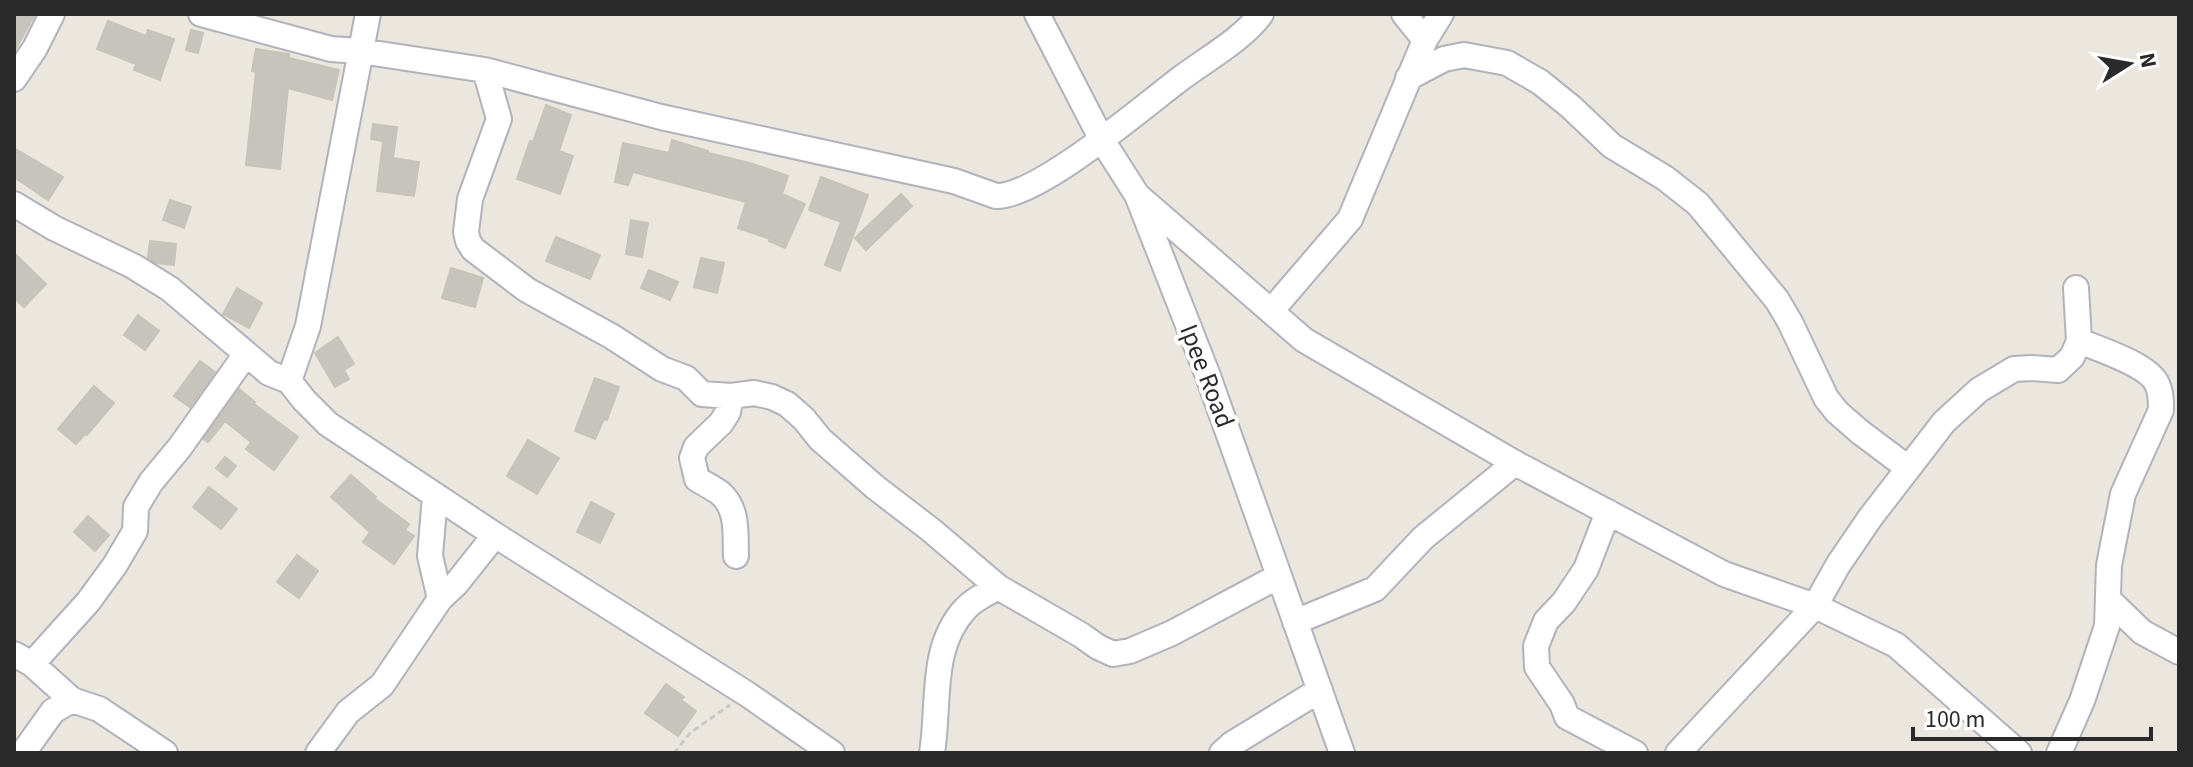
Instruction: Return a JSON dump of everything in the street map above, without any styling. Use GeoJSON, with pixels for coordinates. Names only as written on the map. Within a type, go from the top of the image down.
{"type":"FeatureCollection","features":[{"type":"Feature","properties":{"kind":"street"},"geometry":{"type":"LineString","coordinates":[[14,79],[35,48],[52,14]]}},
{"type":"Feature","properties":{"kind":"street"},"geometry":{"type":"LineString","coordinates":[[201,14],[331,49],[485,70],[661,117],[954,181],[996,196],[1010,194],[1041,179],[1102,140],[1228,44],[1261,14]]}},
{"type":"Feature","properties":{"kind":"street"},"geometry":{"type":"LineString","coordinates":[[331,49],[366,14]]}},
{"type":"Feature","properties":{"kind":"street"},"geometry":{"type":"LineString","coordinates":[[289,381],[308,326],[366,14]]}},
{"type":"Feature","properties":{"kind":"street","name":"Ipee Road"},"geometry":{"type":"LineString","coordinates":[[1037,14],[1102,140],[1137,195],[1208,376],[1342,753]]}},
{"type":"Feature","properties":{"kind":"street"},"geometry":{"type":"LineString","coordinates":[[1404,14],[1425,40]]}},
{"type":"Feature","properties":{"kind":"street"},"geometry":{"type":"LineString","coordinates":[[1272,310],[1350,219],[1408,78],[1441,14]]}},
{"type":"Feature","properties":{"kind":"street"},"geometry":{"type":"LineString","coordinates":[[1408,78],[1444,59],[1464,55],[1507,63],[1540,82],[1612,146],[1665,178],[1698,204],[1777,300],[1826,398],[1837,412],[1908,468]]}},
{"type":"Feature","properties":{"kind":"street"},"geometry":{"type":"LineString","coordinates":[[485,70],[499,119],[470,199],[466,232],[473,249],[527,290],[611,336],[662,369],[686,378],[702,394],[731,396],[754,393],[787,404],[820,439],[875,487],[998,587],[1113,654],[1130,651],[1172,633],[1279,576]]}},
{"type":"Feature","properties":{"kind":"street"},"geometry":{"type":"LineString","coordinates":[[1137,195],[1304,340],[1515,463],[1724,574],[1815,606],[1896,645],[2019,753]]}},
{"type":"Feature","properties":{"kind":"street"},"geometry":{"type":"LineString","coordinates":[[14,204],[54,228],[133,266],[170,289],[269,373],[289,381],[328,424],[495,535],[747,694],[832,753]]}},
{"type":"Feature","properties":{"kind":"street"},"geometry":{"type":"LineString","coordinates":[[1678,753],[1815,606],[1838,565],[1944,422],[1979,390],[2014,369],[2058,370],[2072,357],[2079,341],[2076,288]]}},
{"type":"Feature","properties":{"kind":"street"},"geometry":{"type":"LineString","coordinates":[[2059,753],[2082,701],[2107,626],[2109,565],[2123,494],[2161,410],[2156,381],[2138,367],[2079,341]]}},
{"type":"Feature","properties":{"kind":"street"},"geometry":{"type":"LineString","coordinates":[[165,753],[99,709],[72,700],[23,659],[88,602],[135,531],[136,507],[151,482],[180,447],[246,354]]}},
{"type":"Feature","properties":{"kind":"street"},"geometry":{"type":"LineString","coordinates":[[731,396],[728,412],[696,447],[692,458],[697,479],[719,492],[733,511],[736,556]]}},
{"type":"Feature","properties":{"kind":"street"},"geometry":{"type":"LineString","coordinates":[[1295,622],[1375,589],[1423,538],[1515,463]]}},
{"type":"Feature","properties":{"kind":"street"},"geometry":{"type":"LineString","coordinates":[[435,496],[430,556],[440,599]]}},
{"type":"Feature","properties":{"kind":"street"},"geometry":{"type":"LineString","coordinates":[[1608,512],[1586,569],[1564,602],[1546,621],[1536,646],[1537,667],[1562,704],[1567,717],[1635,753]]}},
{"type":"Feature","properties":{"kind":"street"},"geometry":{"type":"LineString","coordinates":[[320,752],[348,712],[382,685],[440,599],[495,535]]}},
{"type":"Feature","properties":{"kind":"street"},"geometry":{"type":"LineString","coordinates":[[932,753],[939,660],[952,628],[967,606],[998,587]]}},
{"type":"Feature","properties":{"kind":"street"},"geometry":{"type":"LineString","coordinates":[[2108,599],[2142,632],[2179,652]]}},
{"type":"Feature","properties":{"kind":"street"},"geometry":{"type":"LineString","coordinates":[[1222,753],[1320,690]]}},
{"type":"Feature","properties":{"kind":"street"},"geometry":{"type":"LineString","coordinates":[[23,753],[53,711],[72,700]]}},
{"type":"Feature","properties":{"kind":"path"},"geometry":{"type":"LineString","coordinates":[[674,753],[690,733],[747,694]]}},
{"type":"Feature","properties":{"kind":"building"},"geometry":{"type":"Polygon","coordinates":[[[14,14],[35,14],[14,52],[14,14]]]}},
{"type":"Feature","properties":{"kind":"building"},"geometry":{"type":"Polygon","coordinates":[[[108,21],[146,36],[148,30],[174,39],[160,80],[134,70],[136,64],[97,49],[108,21]]]}},
{"type":"Feature","properties":{"kind":"building"},"geometry":{"type":"Polygon","coordinates":[[[191,30],[203,33],[198,53],[186,50],[191,30]]]}},
{"type":"Feature","properties":{"kind":"building"},"geometry":{"type":"Polygon","coordinates":[[[256,49],[289,54],[289,58],[339,70],[332,100],[288,88],[280,169],[246,165],[256,49]]]}},
{"type":"Feature","properties":{"kind":"building"},"geometry":{"type":"Polygon","coordinates":[[[546,105],[571,115],[559,151],[573,156],[560,194],[517,179],[546,105]]]}},
{"type":"Feature","properties":{"kind":"building"},"geometry":{"type":"Polygon","coordinates":[[[373,124],[397,127],[393,158],[419,162],[414,196],[377,191],[383,141],[371,139],[373,124]]]}},
{"type":"Feature","properties":{"kind":"building"},"geometry":{"type":"Polygon","coordinates":[[[672,140],[788,176],[782,194],[805,204],[785,248],[770,239],[738,228],[746,202],[633,172],[628,185],[615,182],[623,143],[669,153],[672,140]]]}},
{"type":"Feature","properties":{"kind":"building"},"geometry":{"type":"Polygon","coordinates":[[[14,148],[63,177],[48,200],[14,177],[14,148]]]}},
{"type":"Feature","properties":{"kind":"building"},"geometry":{"type":"Polygon","coordinates":[[[821,177],[868,195],[840,271],[825,265],[841,222],[809,210],[821,177]]]}},
{"type":"Feature","properties":{"kind":"building"},"geometry":{"type":"Polygon","coordinates":[[[901,194],[912,206],[866,250],[855,238],[901,194]]]}},
{"type":"Feature","properties":{"kind":"building"},"geometry":{"type":"Polygon","coordinates":[[[170,200],[191,207],[184,228],[163,220],[170,200]]]}},
{"type":"Feature","properties":{"kind":"building"},"geometry":{"type":"Polygon","coordinates":[[[631,220],[648,223],[642,257],[626,254],[631,220]]]}},
{"type":"Feature","properties":{"kind":"building"},"geometry":{"type":"Polygon","coordinates":[[[556,237],[600,255],[590,279],[546,261],[556,237]]]}},
{"type":"Feature","properties":{"kind":"building"},"geometry":{"type":"Polygon","coordinates":[[[150,241],[176,244],[174,265],[156,263],[148,258],[150,241]]]}},
{"type":"Feature","properties":{"kind":"building"},"geometry":{"type":"Polygon","coordinates":[[[14,253],[46,284],[24,307],[14,298],[14,253]]]}},
{"type":"Feature","properties":{"kind":"building"},"geometry":{"type":"Polygon","coordinates":[[[701,258],[724,263],[717,293],[694,287],[701,258]]]}},
{"type":"Feature","properties":{"kind":"building"},"geometry":{"type":"Polygon","coordinates":[[[451,268],[483,278],[475,307],[442,298],[451,268]]]}},
{"type":"Feature","properties":{"kind":"building"},"geometry":{"type":"Polygon","coordinates":[[[649,270],[678,282],[670,300],[641,288],[649,270]]]}},
{"type":"Feature","properties":{"kind":"building"},"geometry":{"type":"Polygon","coordinates":[[[237,288],[262,303],[249,328],[223,314],[237,288]]]}},
{"type":"Feature","properties":{"kind":"building"},"geometry":{"type":"Polygon","coordinates":[[[138,315],[159,331],[145,350],[124,335],[138,315]]]}},
{"type":"Feature","properties":{"kind":"building"},"geometry":{"type":"Polygon","coordinates":[[[338,337],[354,364],[344,370],[349,379],[335,387],[315,353],[338,337]]]}},
{"type":"Feature","properties":{"kind":"building"},"geometry":{"type":"Polygon","coordinates":[[[200,361],[215,372],[190,407],[174,396],[200,361]]]}},
{"type":"Feature","properties":{"kind":"building"},"geometry":{"type":"Polygon","coordinates":[[[595,378],[619,387],[607,420],[604,419],[595,439],[575,431],[595,378]]]}},
{"type":"Feature","properties":{"kind":"building"},"geometry":{"type":"Polygon","coordinates":[[[94,386],[114,403],[76,444],[58,429],[94,386]]]}},
{"type":"Feature","properties":{"kind":"building"},"geometry":{"type":"Polygon","coordinates":[[[239,389],[298,437],[274,470],[246,449],[251,442],[225,421],[208,442],[204,439],[239,389]]]}},
{"type":"Feature","properties":{"kind":"building"},"geometry":{"type":"Polygon","coordinates":[[[528,440],[559,458],[537,494],[507,476],[528,440]]]}},
{"type":"Feature","properties":{"kind":"building"},"geometry":{"type":"Polygon","coordinates":[[[225,457],[236,466],[227,477],[216,468],[225,457]]]}},
{"type":"Feature","properties":{"kind":"building"},"geometry":{"type":"Polygon","coordinates":[[[351,475],[375,499],[409,524],[405,530],[414,536],[394,564],[363,542],[370,532],[331,497],[351,475]]]}},
{"type":"Feature","properties":{"kind":"building"},"geometry":{"type":"Polygon","coordinates":[[[209,487],[237,509],[221,529],[193,507],[209,487]]]}},
{"type":"Feature","properties":{"kind":"building"},"geometry":{"type":"Polygon","coordinates":[[[591,502],[614,514],[600,543],[577,532],[591,502]]]}},
{"type":"Feature","properties":{"kind":"building"},"geometry":{"type":"Polygon","coordinates":[[[88,516],[109,535],[95,551],[74,532],[88,516]]]}},
{"type":"Feature","properties":{"kind":"building"},"geometry":{"type":"Polygon","coordinates":[[[297,555],[318,571],[299,598],[277,582],[297,555]]]}},
{"type":"Feature","properties":{"kind":"building"},"geometry":{"type":"Polygon","coordinates":[[[666,684],[696,711],[678,736],[645,713],[666,684]]]}}]}
